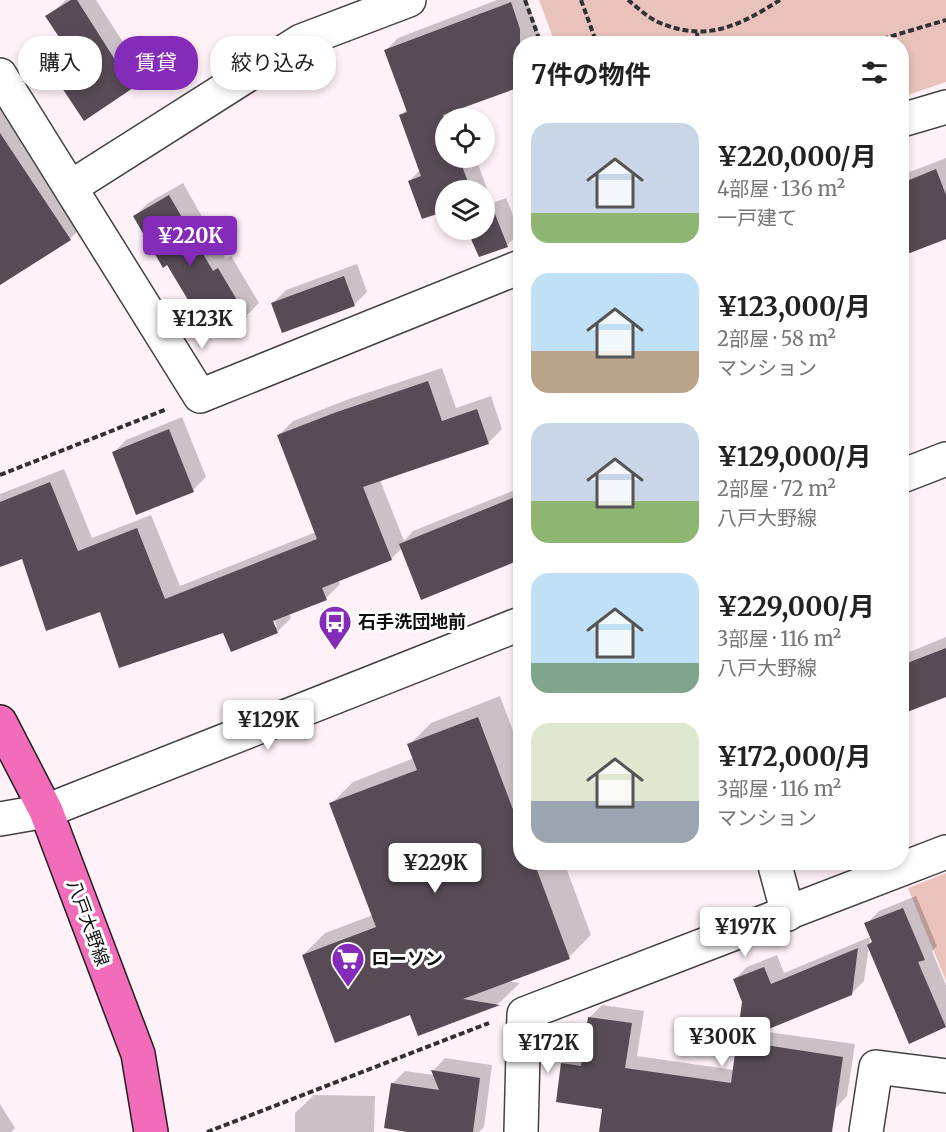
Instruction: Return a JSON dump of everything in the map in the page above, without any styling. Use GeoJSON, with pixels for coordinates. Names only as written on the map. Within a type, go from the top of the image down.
{"type":"FeatureCollection","features":[{"type":"Feature","properties":{"kind":"main road","name":"八戸大野線"},"geometry":{"type":"LineString","coordinates":[[0,722],[46,811],[138,1054],[151,1132]]}},
{"type":"Feature","properties":{"kind":"street"},"geometry":{"type":"LineString","coordinates":[[71,186],[301,41],[409,0]]}},
{"type":"Feature","properties":{"kind":"street"},"geometry":{"type":"LineString","coordinates":[[0,75],[200,396],[513,270]]}},
{"type":"Feature","properties":{"kind":"street"},"geometry":{"type":"LineString","coordinates":[[909,118],[946,107]]}},
{"type":"Feature","properties":{"kind":"street"},"geometry":{"type":"LineString","coordinates":[[909,473],[946,459]]}},
{"type":"Feature","properties":{"kind":"street"},"geometry":{"type":"LineString","coordinates":[[0,819],[46,811],[513,627]]}},
{"type":"Feature","properties":{"kind":"street"},"geometry":{"type":"LineString","coordinates":[[909,867],[946,852]]}},
{"type":"Feature","properties":{"kind":"street"},"geometry":{"type":"LineString","coordinates":[[776,870],[788,914]]}},
{"type":"Feature","properties":{"kind":"street"},"geometry":{"type":"LineString","coordinates":[[522,1132],[524,1014],[900,870]]}},
{"type":"Feature","properties":{"kind":"street"},"geometry":{"type":"LineString","coordinates":[[866,1132],[876,1067],[946,1076]]}},
{"type":"Feature","properties":{"kind":"path"},"geometry":{"type":"LineString","coordinates":[[525,0],[538,36]]}},
{"type":"Feature","properties":{"kind":"path"},"geometry":{"type":"LineString","coordinates":[[581,0],[594,36]]}},
{"type":"Feature","properties":{"kind":"path"},"geometry":{"type":"LineString","coordinates":[[628,0],[657,22],[697,33],[723,29],[756,15],[780,0]]}},
{"type":"Feature","properties":{"kind":"path"},"geometry":{"type":"LineString","coordinates":[[888,36],[946,20]]}},
{"type":"Feature","properties":{"kind":"path"},"geometry":{"type":"LineString","coordinates":[[0,475],[200,396]]}},
{"type":"Feature","properties":{"kind":"path"},"geometry":{"type":"LineString","coordinates":[[207,1132],[506,1016],[524,1014]]}},
{"type":"Feature","properties":{"kind":"shaded area"},"geometry":{"type":"Polygon","coordinates":[[[539,0],[946,0],[946,82],[909,95],[909,36],[552,36],[539,0]]]}},
{"type":"Feature","properties":{"kind":"shaded area"},"geometry":{"type":"Polygon","coordinates":[[[946,873],[946,981],[908,888],[946,873]]]}},
{"type":"Feature","properties":{"kind":"building"},"geometry":{"type":"Polygon","coordinates":[[[71,0],[77,0],[100,36],[58,36],[45,16],[71,0]]]}},
{"type":"Feature","properties":{"kind":"building"},"geometry":{"type":"Polygon","coordinates":[[[511,2],[520,29],[520,36],[513,36],[513,90],[462,108],[435,108],[435,168],[463,168],[467,180],[435,180],[435,215],[422,219],[408,181],[421,176],[399,115],[407,112],[384,50],[511,2]]]}},
{"type":"Feature","properties":{"kind":"building"},"geometry":{"type":"Polygon","coordinates":[[[102,39],[114,58],[114,90],[130,90],[84,121],[63,90],[102,90],[102,39]]]}},
{"type":"Feature","properties":{"kind":"building"},"geometry":{"type":"Polygon","coordinates":[[[0,133],[71,240],[0,285],[0,133]]]}},
{"type":"Feature","properties":{"kind":"building"},"geometry":{"type":"Polygon","coordinates":[[[936,169],[946,195],[946,239],[909,253],[909,180],[936,169]]]}},
{"type":"Feature","properties":{"kind":"building"},"geometry":{"type":"Polygon","coordinates":[[[169,195],[213,271],[218,268],[247,317],[211,338],[167,265],[163,268],[133,216],[169,195]]]}},
{"type":"Feature","properties":{"kind":"building"},"geometry":{"type":"Polygon","coordinates":[[[495,214],[508,247],[479,257],[471,240],[495,240],[495,214]]]}},
{"type":"Feature","properties":{"kind":"building"},"geometry":{"type":"Polygon","coordinates":[[[344,276],[355,306],[282,333],[271,303],[344,276]]]}},
{"type":"Feature","properties":{"kind":"building"},"geometry":{"type":"Polygon","coordinates":[[[428,381],[442,421],[477,409],[489,444],[363,487],[392,560],[322,588],[327,600],[273,621],[278,633],[231,652],[223,633],[119,668],[100,612],[46,631],[22,559],[0,567],[0,502],[50,482],[78,551],[137,528],[165,599],[317,539],[277,435],[428,381]]]}},
{"type":"Feature","properties":{"kind":"building"},"geometry":{"type":"Polygon","coordinates":[[[169,429],[194,492],[136,515],[112,452],[169,429]]]}},
{"type":"Feature","properties":{"kind":"building"},"geometry":{"type":"Polygon","coordinates":[[[513,498],[513,563],[421,600],[399,544],[513,498]]]}},
{"type":"Feature","properties":{"kind":"building"},"geometry":{"type":"Polygon","coordinates":[[[946,648],[946,697],[909,711],[909,662],[946,648]]]}},
{"type":"Feature","properties":{"kind":"building"},"geometry":{"type":"Polygon","coordinates":[[[478,717],[513,810],[513,870],[537,870],[570,959],[463,999],[500,1005],[418,1036],[410,1015],[335,1043],[302,955],[376,927],[329,803],[417,770],[407,744],[478,717]]]}},
{"type":"Feature","properties":{"kind":"building"},"geometry":{"type":"Polygon","coordinates":[[[903,908],[925,960],[918,962],[946,1027],[909,1044],[867,945],[872,942],[864,923],[903,908]]]}},
{"type":"Feature","properties":{"kind":"building"},"geometry":{"type":"Polygon","coordinates":[[[858,948],[852,995],[739,1041],[843,1057],[832,1132],[599,1132],[602,1109],[556,1102],[561,1063],[581,1066],[588,1017],[632,1023],[625,1068],[731,1083],[742,1002],[733,979],[764,967],[771,984],[858,948]]]}},
{"type":"Feature","properties":{"kind":"building"},"geometry":{"type":"Polygon","coordinates":[[[431,1070],[480,1078],[473,1132],[407,1132],[384,1128],[391,1083],[439,1090],[431,1070]]]}},
{"type":"Feature","properties":{"kind":"place","name":"石手洗団地前"},"geometry":{"type":"Point","coordinates":[335,651]}},
{"type":"Feature","properties":{"kind":"place","name":"ローソン"},"geometry":{"type":"Point","coordinates":[348,988]}}]}
